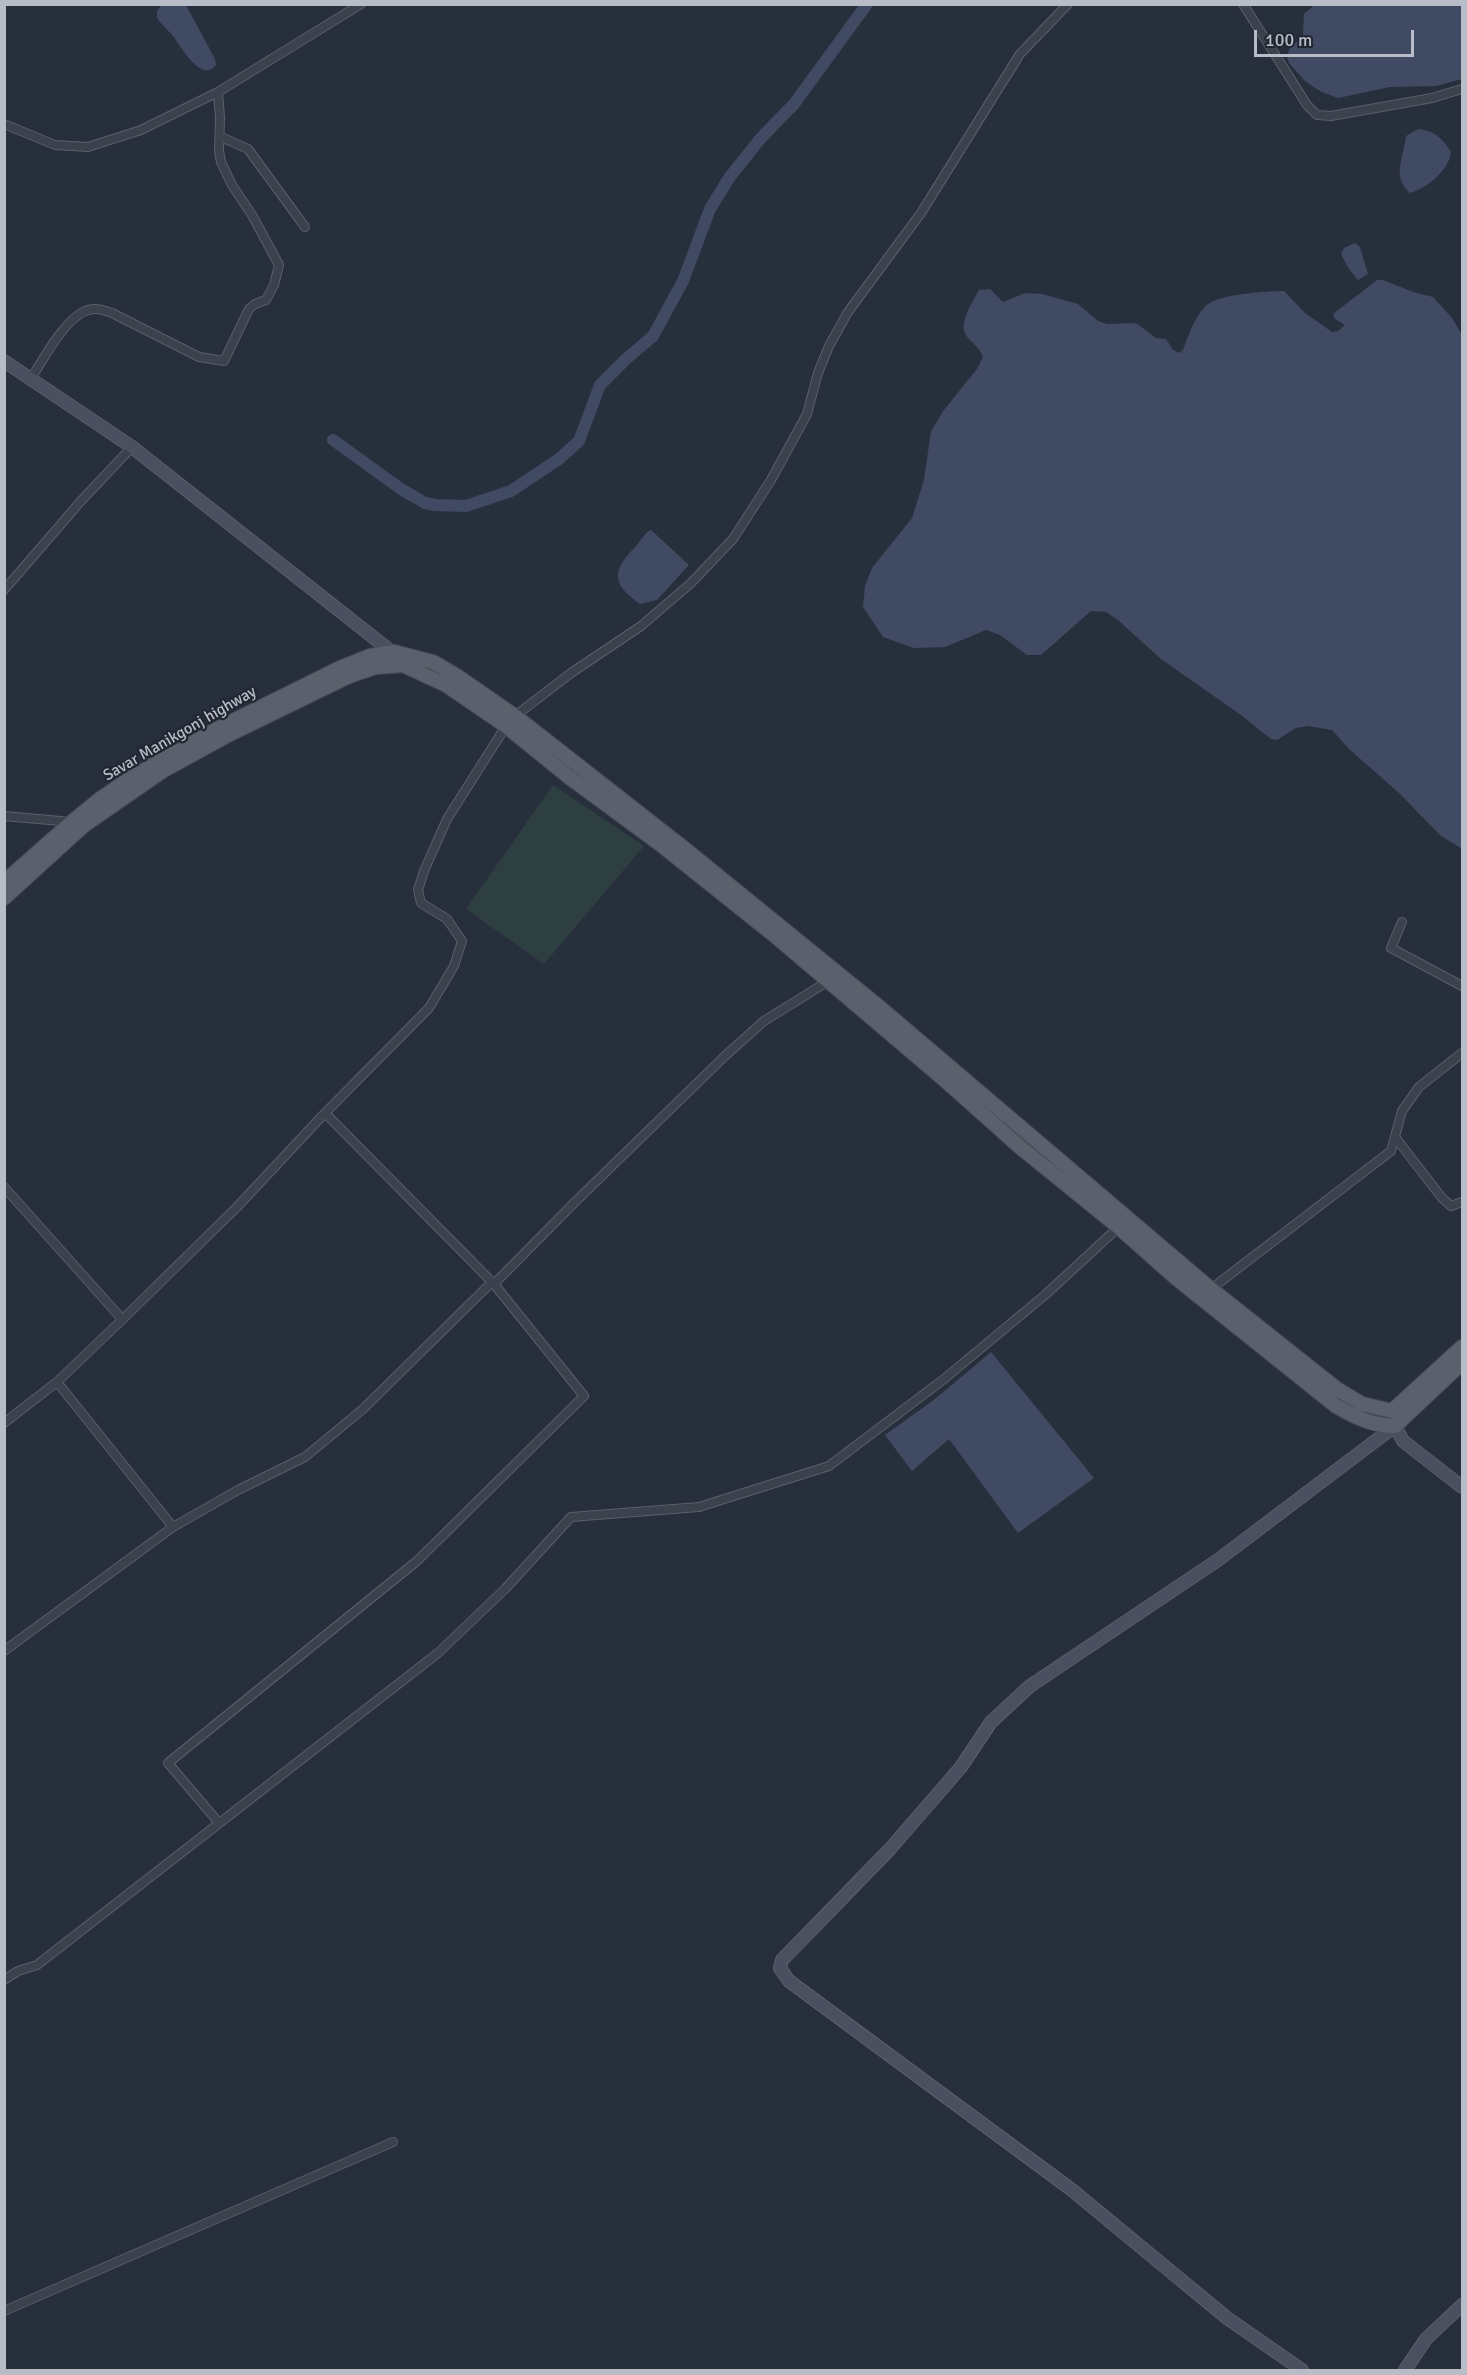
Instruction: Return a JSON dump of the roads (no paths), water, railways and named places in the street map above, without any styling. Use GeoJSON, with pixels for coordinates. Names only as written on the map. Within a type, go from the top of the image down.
{"type":"FeatureCollection","features":[{"type":"Feature","properties":{"kind":"main road"},"geometry":{"type":"LineString","coordinates":[[394,652],[433,662],[457,676],[511,721],[685,849],[1124,1223],[1338,1389],[1362,1404],[1392,1411]]}},
{"type":"Feature","properties":{"kind":"main road","name":"Savar Manikgonj highway"},"geometry":{"type":"LineString","coordinates":[[4,882],[72,822],[132,777],[217,729],[340,668],[370,657],[394,652]]}},
{"type":"Feature","properties":{"kind":"main road"},"geometry":{"type":"LineString","coordinates":[[4,898],[83,826],[164,770],[228,735],[349,676],[376,667],[403,665],[446,685],[511,721]]}},
{"type":"Feature","properties":{"kind":"main road"},"geometry":{"type":"LineString","coordinates":[[1124,1223],[1176,1278],[1336,1406],[1359,1419],[1387,1430]]}},
{"type":"Feature","properties":{"kind":"main road"},"geometry":{"type":"LineString","coordinates":[[1387,1430],[1392,1411],[1462,1347]]}},
{"type":"Feature","properties":{"kind":"main road"},"geometry":{"type":"LineString","coordinates":[[1387,1430],[1462,1363]]}},
{"type":"Feature","properties":{"kind":"street"},"geometry":{"type":"LineString","coordinates":[[4,124],[55,145],[88,147],[141,130],[218,92],[361,4]]}},
{"type":"Feature","properties":{"kind":"street"},"geometry":{"type":"LineString","coordinates":[[4,1423],[57,1382],[237,1207],[325,1113],[429,1008],[454,966],[462,941],[447,919],[421,903],[418,890],[447,819],[511,721],[571,673],[641,626],[706,568],[733,539],[771,480],[807,414],[818,373],[829,346],[848,312],[921,213],[985,114],[1020,54],[1068,4]]}},
{"type":"Feature","properties":{"kind":"street"},"geometry":{"type":"LineString","coordinates":[[1243,4],[1308,105],[1317,115],[1331,117],[1432,98],[1462,89]]}},
{"type":"Feature","properties":{"kind":"street"},"geometry":{"type":"LineString","coordinates":[[30,380],[56,341],[84,311],[98,308],[134,323],[199,357],[224,361],[249,309],[266,300],[274,285],[279,265],[221,162],[218,92]]}},
{"type":"Feature","properties":{"kind":"street"},"geometry":{"type":"LineString","coordinates":[[220,137],[248,149],[306,227]]}},
{"type":"Feature","properties":{"kind":"street"},"geometry":{"type":"LineString","coordinates":[[4,361],[132,447],[394,652],[403,665]]}},
{"type":"Feature","properties":{"kind":"street"},"geometry":{"type":"LineString","coordinates":[[4,590],[81,501],[132,447]]}},
{"type":"Feature","properties":{"kind":"street"},"geometry":{"type":"LineString","coordinates":[[4,816],[72,822]]}},
{"type":"Feature","properties":{"kind":"street"},"geometry":{"type":"LineString","coordinates":[[1402,922],[1391,948],[1462,986]]}},
{"type":"Feature","properties":{"kind":"street"},"geometry":{"type":"LineString","coordinates":[[4,1651],[173,1527],[238,1490],[305,1457],[363,1409],[732,1049],[778,1011],[833,976]]}},
{"type":"Feature","properties":{"kind":"street"},"geometry":{"type":"LineString","coordinates":[[1211,1289],[1391,1151],[1402,1111],[1419,1087],[1462,1053]]}},
{"type":"Feature","properties":{"kind":"street"},"geometry":{"type":"LineString","coordinates":[[219,1823],[168,1763],[417,1561],[584,1396],[493,1283],[325,1113]]}},
{"type":"Feature","properties":{"kind":"street"},"geometry":{"type":"LineString","coordinates":[[1395,1137],[1442,1198],[1451,1206],[1462,1202]]}},
{"type":"Feature","properties":{"kind":"street"},"geometry":{"type":"LineString","coordinates":[[4,1187],[122,1319]]}},
{"type":"Feature","properties":{"kind":"street"},"geometry":{"type":"LineString","coordinates":[[4,1980],[18,1971],[37,1965],[438,1653],[505,1588],[571,1517],[699,1507],[829,1467],[944,1379],[1045,1295],[1124,1223]]}},
{"type":"Feature","properties":{"kind":"street"},"geometry":{"type":"LineString","coordinates":[[57,1382],[173,1527]]}},
{"type":"Feature","properties":{"kind":"street"},"geometry":{"type":"LineString","coordinates":[[1302,2370],[1227,2318],[1072,2190],[789,1981],[780,1968],[782,1960],[890,1849],[961,1767],[991,1722],[1030,1686],[1218,1560],[1387,1430],[1462,1487]]}},
{"type":"Feature","properties":{"kind":"street"},"geometry":{"type":"LineString","coordinates":[[4,2311],[393,2142]]}},
{"type":"Feature","properties":{"kind":"street"},"geometry":{"type":"LineString","coordinates":[[1405,2370],[1426,2339],[1462,2305]]}},
{"type":"Feature","properties":{"kind":"water"},"geometry":{"type":"Polygon","coordinates":[[[161,5],[186,5],[215,59],[216,65],[210,70],[204,70],[192,62],[159,21],[157,11],[161,5]]]}},
{"type":"Feature","properties":{"kind":"water"},"geometry":{"type":"Polygon","coordinates":[[[1314,5],[1462,5],[1462,79],[1436,86],[1390,87],[1338,98],[1322,92],[1304,80],[1289,63],[1287,57],[1289,50],[1303,35],[1304,14],[1314,5]]]}},
{"type":"Feature","properties":{"kind":"water"},"geometry":{"type":"Polygon","coordinates":[[[1418,129],[1438,136],[1451,152],[1446,165],[1436,177],[1410,193],[1401,180],[1400,166],[1406,136],[1418,129]]]}},
{"type":"Feature","properties":{"kind":"water"},"geometry":{"type":"Polygon","coordinates":[[[1355,243],[1360,247],[1368,274],[1358,280],[1341,254],[1344,248],[1355,243]]]}},
{"type":"Feature","properties":{"kind":"water"},"geometry":{"type":"Polygon","coordinates":[[[1377,280],[1433,297],[1452,318],[1462,335],[1462,849],[1440,835],[1332,730],[1308,726],[1296,728],[1277,740],[1271,739],[1161,659],[1106,612],[1091,611],[1041,655],[1027,655],[1000,635],[986,630],[945,647],[914,648],[883,637],[863,607],[865,586],[872,568],[912,518],[924,480],[931,431],[944,410],[977,369],[983,357],[964,330],[967,312],[979,290],[990,289],[1003,302],[1025,293],[1042,294],[1078,304],[1098,321],[1107,324],[1136,323],[1156,338],[1166,339],[1173,350],[1179,353],[1183,350],[1199,314],[1207,305],[1221,298],[1284,291],[1305,313],[1332,332],[1338,331],[1345,325],[1335,319],[1333,314],[1377,280]]]}},
{"type":"Feature","properties":{"kind":"water"},"geometry":{"type":"Polygon","coordinates":[[[651,530],[689,565],[657,600],[640,604],[624,590],[618,577],[627,556],[651,530]]]}},
{"type":"Feature","properties":{"kind":"water"},"geometry":{"type":"Polygon","coordinates":[[[991,1352],[1094,1478],[1018,1533],[949,1439],[912,1471],[885,1435],[935,1399],[991,1352]]]}},
{"type":"Feature","properties":{"kind":"waterway"},"geometry":{"type":"LineString","coordinates":[[333,440],[401,489],[425,503],[435,505],[466,506],[511,491],[559,459],[579,441],[600,385],[653,336],[683,281],[710,209],[729,178],[760,139],[794,104],[867,4]]}}]}
